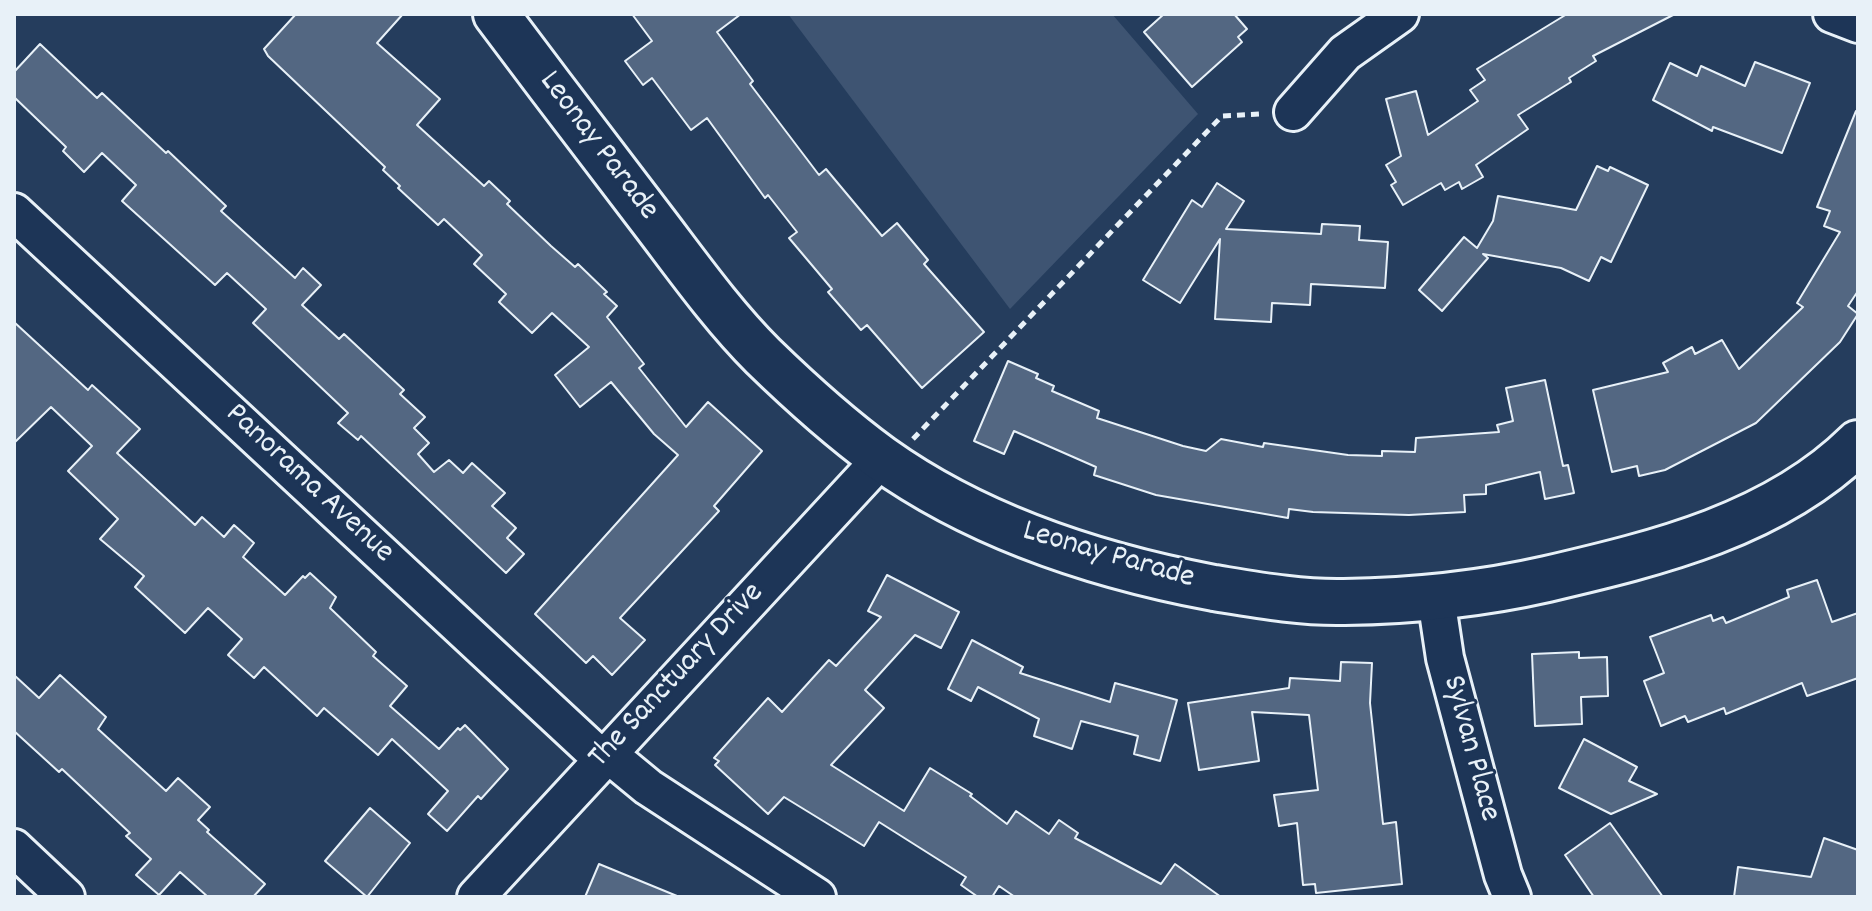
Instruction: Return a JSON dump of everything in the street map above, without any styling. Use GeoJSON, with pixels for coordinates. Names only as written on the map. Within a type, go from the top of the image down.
{"type":"FeatureCollection","features":[{"type":"Feature","properties":{"kind":"street","name":"Leonay Parade"},"geometry":{"type":"LineString","coordinates":[[496,14],[731,321],[797,387],[882,458],[941,495],[1010,529],[1097,561],[1178,581],[1262,596],[1341,602],[1436,598],[1525,584],[1596,568],[1721,529],[1798,491],[1858,443]]}},
{"type":"Feature","properties":{"kind":"street"},"geometry":{"type":"LineString","coordinates":[[1293,112],[1345,53],[1400,14]]}},
{"type":"Feature","properties":{"kind":"street"},"geometry":{"type":"LineString","coordinates":[[1832,14],[1858,24]]}},
{"type":"Feature","properties":{"kind":"street","name":"Panorama Avenue"},"geometry":{"type":"LineString","coordinates":[[14,212],[605,756],[817,897]]}},
{"type":"Feature","properties":{"kind":"street","name":"The Sanctuary Drive"},"geometry":{"type":"LineString","coordinates":[[476,897],[882,458]]}},
{"type":"Feature","properties":{"kind":"street","name":"Sylvan Place"},"geometry":{"type":"LineString","coordinates":[[1436,598],[1445,658],[1503,875],[1512,897]]}},
{"type":"Feature","properties":{"kind":"street"},"geometry":{"type":"LineString","coordinates":[[14,848],[66,897]]}},
{"type":"Feature","properties":{"kind":"path"},"geometry":{"type":"LineString","coordinates":[[882,458],[915,437],[1222,116],[1293,112]]}},
{"type":"Feature","properties":{"kind":"shaded area"},"geometry":{"type":"Polygon","coordinates":[[[788,14],[1112,14],[1198,114],[1010,309],[788,14]]]}},
{"type":"Feature","properties":{"kind":"building"},"geometry":{"type":"Polygon","coordinates":[[[296,14],[403,14],[377,43],[440,99],[417,125],[484,186],[489,181],[510,201],[507,204],[551,246],[575,267],[578,264],[607,292],[604,294],[617,306],[607,317],[644,364],[639,368],[686,427],[708,402],[762,451],[714,506],[719,511],[620,618],[645,640],[612,675],[593,656],[586,663],[535,614],[678,455],[654,434],[611,382],[580,407],[555,375],[589,347],[552,313],[532,333],[499,302],[506,294],[474,264],[482,255],[444,219],[438,225],[398,188],[400,186],[383,170],[385,167],[268,56],[264,49],[296,14]]]}},
{"type":"Feature","properties":{"kind":"building"},"geometry":{"type":"Polygon","coordinates":[[[632,14],[741,14],[717,32],[753,81],[750,84],[819,175],[826,169],[882,236],[897,223],[928,260],[924,264],[984,332],[922,388],[867,325],[861,330],[828,292],[832,289],[789,238],[797,232],[768,195],[765,198],[707,118],[691,130],[652,78],[643,85],[625,61],[652,41],[632,14]]]}},
{"type":"Feature","properties":{"kind":"building"},"geometry":{"type":"Polygon","coordinates":[[[1164,14],[1234,14],[1247,29],[1238,37],[1242,42],[1192,87],[1144,32],[1164,14]]]}},
{"type":"Feature","properties":{"kind":"building"},"geometry":{"type":"Polygon","coordinates":[[[1567,14],[1675,14],[1593,56],[1596,61],[1569,78],[1571,82],[1518,115],[1528,129],[1476,165],[1483,177],[1462,189],[1459,182],[1445,190],[1441,183],[1403,205],[1391,185],[1396,182],[1386,165],[1401,156],[1386,99],[1416,91],[1428,135],[1478,101],[1470,90],[1485,80],[1477,69],[1567,14]]]}},
{"type":"Feature","properties":{"kind":"building"},"geometry":{"type":"Polygon","coordinates":[[[40,44],[97,98],[102,93],[166,153],[168,151],[226,206],[221,211],[295,278],[303,268],[321,285],[302,305],[339,339],[344,334],[404,390],[400,394],[425,417],[414,428],[429,443],[418,454],[434,472],[449,460],[463,473],[472,463],[505,493],[492,506],[516,528],[507,538],[524,554],[506,573],[361,436],[358,440],[338,423],[348,413],[253,323],[266,309],[227,273],[215,285],[122,201],[136,185],[102,153],[84,172],[63,151],[66,147],[14,97],[14,72],[40,44]]]}},
{"type":"Feature","properties":{"kind":"building"},"geometry":{"type":"Polygon","coordinates":[[[1755,62],[1810,83],[1782,153],[1713,127],[1712,131],[1653,100],[1670,63],[1697,76],[1701,66],[1745,86],[1755,62]]]}},
{"type":"Feature","properties":{"kind":"building"},"geometry":{"type":"Polygon","coordinates":[[[1856,111],[1858,291],[1848,306],[1858,314],[1840,342],[1756,423],[1665,470],[1639,476],[1637,466],[1612,472],[1593,390],[1668,372],[1663,363],[1692,347],[1695,354],[1722,340],[1739,369],[1803,307],[1797,303],[1840,232],[1824,226],[1830,211],[1817,207],[1856,111]]]}},
{"type":"Feature","properties":{"kind":"building"},"geometry":{"type":"Polygon","coordinates":[[[1597,166],[1608,171],[1610,167],[1648,185],[1611,262],[1601,257],[1589,281],[1561,268],[1483,254],[1488,258],[1442,311],[1419,290],[1464,237],[1477,248],[1493,221],[1498,196],[1576,210],[1597,166]]]}},
{"type":"Feature","properties":{"kind":"building"},"geometry":{"type":"Polygon","coordinates":[[[1217,183],[1244,201],[1226,229],[1321,234],[1322,224],[1360,226],[1359,240],[1388,242],[1385,288],[1311,284],[1310,305],[1272,303],[1271,322],[1215,319],[1220,239],[1180,303],[1143,280],[1192,200],[1202,207],[1217,183]]]}},
{"type":"Feature","properties":{"kind":"building"},"geometry":{"type":"Polygon","coordinates":[[[14,322],[88,390],[92,385],[140,429],[117,453],[195,525],[202,517],[224,537],[234,525],[254,543],[243,557],[285,595],[310,573],[336,597],[330,608],[376,652],[373,656],[407,686],[390,706],[439,749],[458,728],[460,730],[465,725],[508,769],[481,799],[478,796],[447,831],[428,814],[448,791],[392,739],[378,755],[324,708],[317,716],[264,667],[254,678],[228,655],[242,639],[208,608],[185,633],[135,587],[144,576],[100,539],[118,519],[68,471],[92,446],[51,407],[14,443],[14,322]]]}},
{"type":"Feature","properties":{"kind":"building"},"geometry":{"type":"Polygon","coordinates":[[[1008,361],[1038,374],[1036,378],[1054,386],[1052,391],[1099,411],[1097,418],[1206,451],[1221,439],[1263,447],[1264,443],[1348,455],[1382,456],[1382,451],[1415,452],[1416,438],[1499,432],[1497,425],[1513,421],[1506,388],[1545,380],[1563,466],[1568,465],[1574,493],[1545,499],[1540,472],[1486,485],[1486,494],[1464,495],[1465,512],[1409,515],[1289,509],[1288,518],[1156,495],[1094,475],[1096,467],[1014,431],[1004,454],[974,441],[1008,361]]]}},
{"type":"Feature","properties":{"kind":"building"},"geometry":{"type":"Polygon","coordinates":[[[887,575],[959,612],[941,648],[915,635],[865,690],[884,708],[831,765],[904,811],[930,768],[972,794],[970,796],[1007,824],[1016,811],[1049,834],[1059,820],[1078,833],[1075,838],[1161,884],[1175,864],[1221,897],[1015,897],[999,886],[992,897],[978,897],[961,885],[966,877],[879,822],[864,846],[784,797],[768,814],[715,765],[719,761],[714,758],[768,698],[782,712],[829,660],[836,666],[881,617],[868,611],[887,575]]]}},
{"type":"Feature","properties":{"kind":"building"},"geometry":{"type":"Polygon","coordinates":[[[1817,580],[1832,622],[1858,613],[1858,678],[1807,696],[1802,683],[1726,714],[1724,708],[1688,722],[1685,716],[1661,726],[1644,681],[1664,673],[1650,637],[1711,615],[1713,621],[1723,617],[1726,623],[1789,597],[1787,590],[1817,580]]]}},
{"type":"Feature","properties":{"kind":"building"},"geometry":{"type":"Polygon","coordinates":[[[972,640],[1023,667],[1020,673],[1110,702],[1115,683],[1177,700],[1160,761],[1134,754],[1138,736],[1081,721],[1072,749],[1034,736],[1039,719],[978,687],[971,701],[948,689],[972,640]]]}},
{"type":"Feature","properties":{"kind":"building"},"geometry":{"type":"Polygon","coordinates":[[[1579,652],[1579,658],[1607,657],[1608,696],[1581,697],[1582,724],[1535,726],[1532,654],[1579,652]]]}},
{"type":"Feature","properties":{"kind":"building"},"geometry":{"type":"Polygon","coordinates":[[[1341,662],[1372,663],[1370,703],[1383,824],[1396,822],[1402,884],[1316,893],[1315,884],[1303,885],[1297,823],[1279,826],[1274,795],[1318,790],[1309,715],[1252,712],[1259,761],[1199,770],[1188,703],[1289,688],[1290,678],[1340,681],[1341,662]]]}},
{"type":"Feature","properties":{"kind":"building"},"geometry":{"type":"Polygon","coordinates":[[[14,675],[39,698],[60,675],[106,717],[98,729],[166,791],[178,778],[210,807],[198,820],[209,830],[207,832],[265,884],[253,897],[208,897],[180,872],[159,895],[136,875],[151,859],[126,836],[130,833],[62,769],[59,772],[14,731],[14,675]]]}},
{"type":"Feature","properties":{"kind":"building"},"geometry":{"type":"Polygon","coordinates":[[[1584,739],[1637,767],[1629,781],[1657,794],[1611,814],[1559,788],[1584,739]]]}},
{"type":"Feature","properties":{"kind":"building"},"geometry":{"type":"Polygon","coordinates":[[[370,808],[410,843],[367,897],[325,861],[370,808]]]}},
{"type":"Feature","properties":{"kind":"building"},"geometry":{"type":"Polygon","coordinates":[[[1610,823],[1663,897],[1594,897],[1565,855],[1610,823]]]}},
{"type":"Feature","properties":{"kind":"building"},"geometry":{"type":"Polygon","coordinates":[[[1824,838],[1858,850],[1858,897],[1734,897],[1738,867],[1811,877],[1824,838]]]}},
{"type":"Feature","properties":{"kind":"building"},"geometry":{"type":"Polygon","coordinates":[[[599,864],[677,896],[677,897],[585,897],[599,864]]]}}]}
